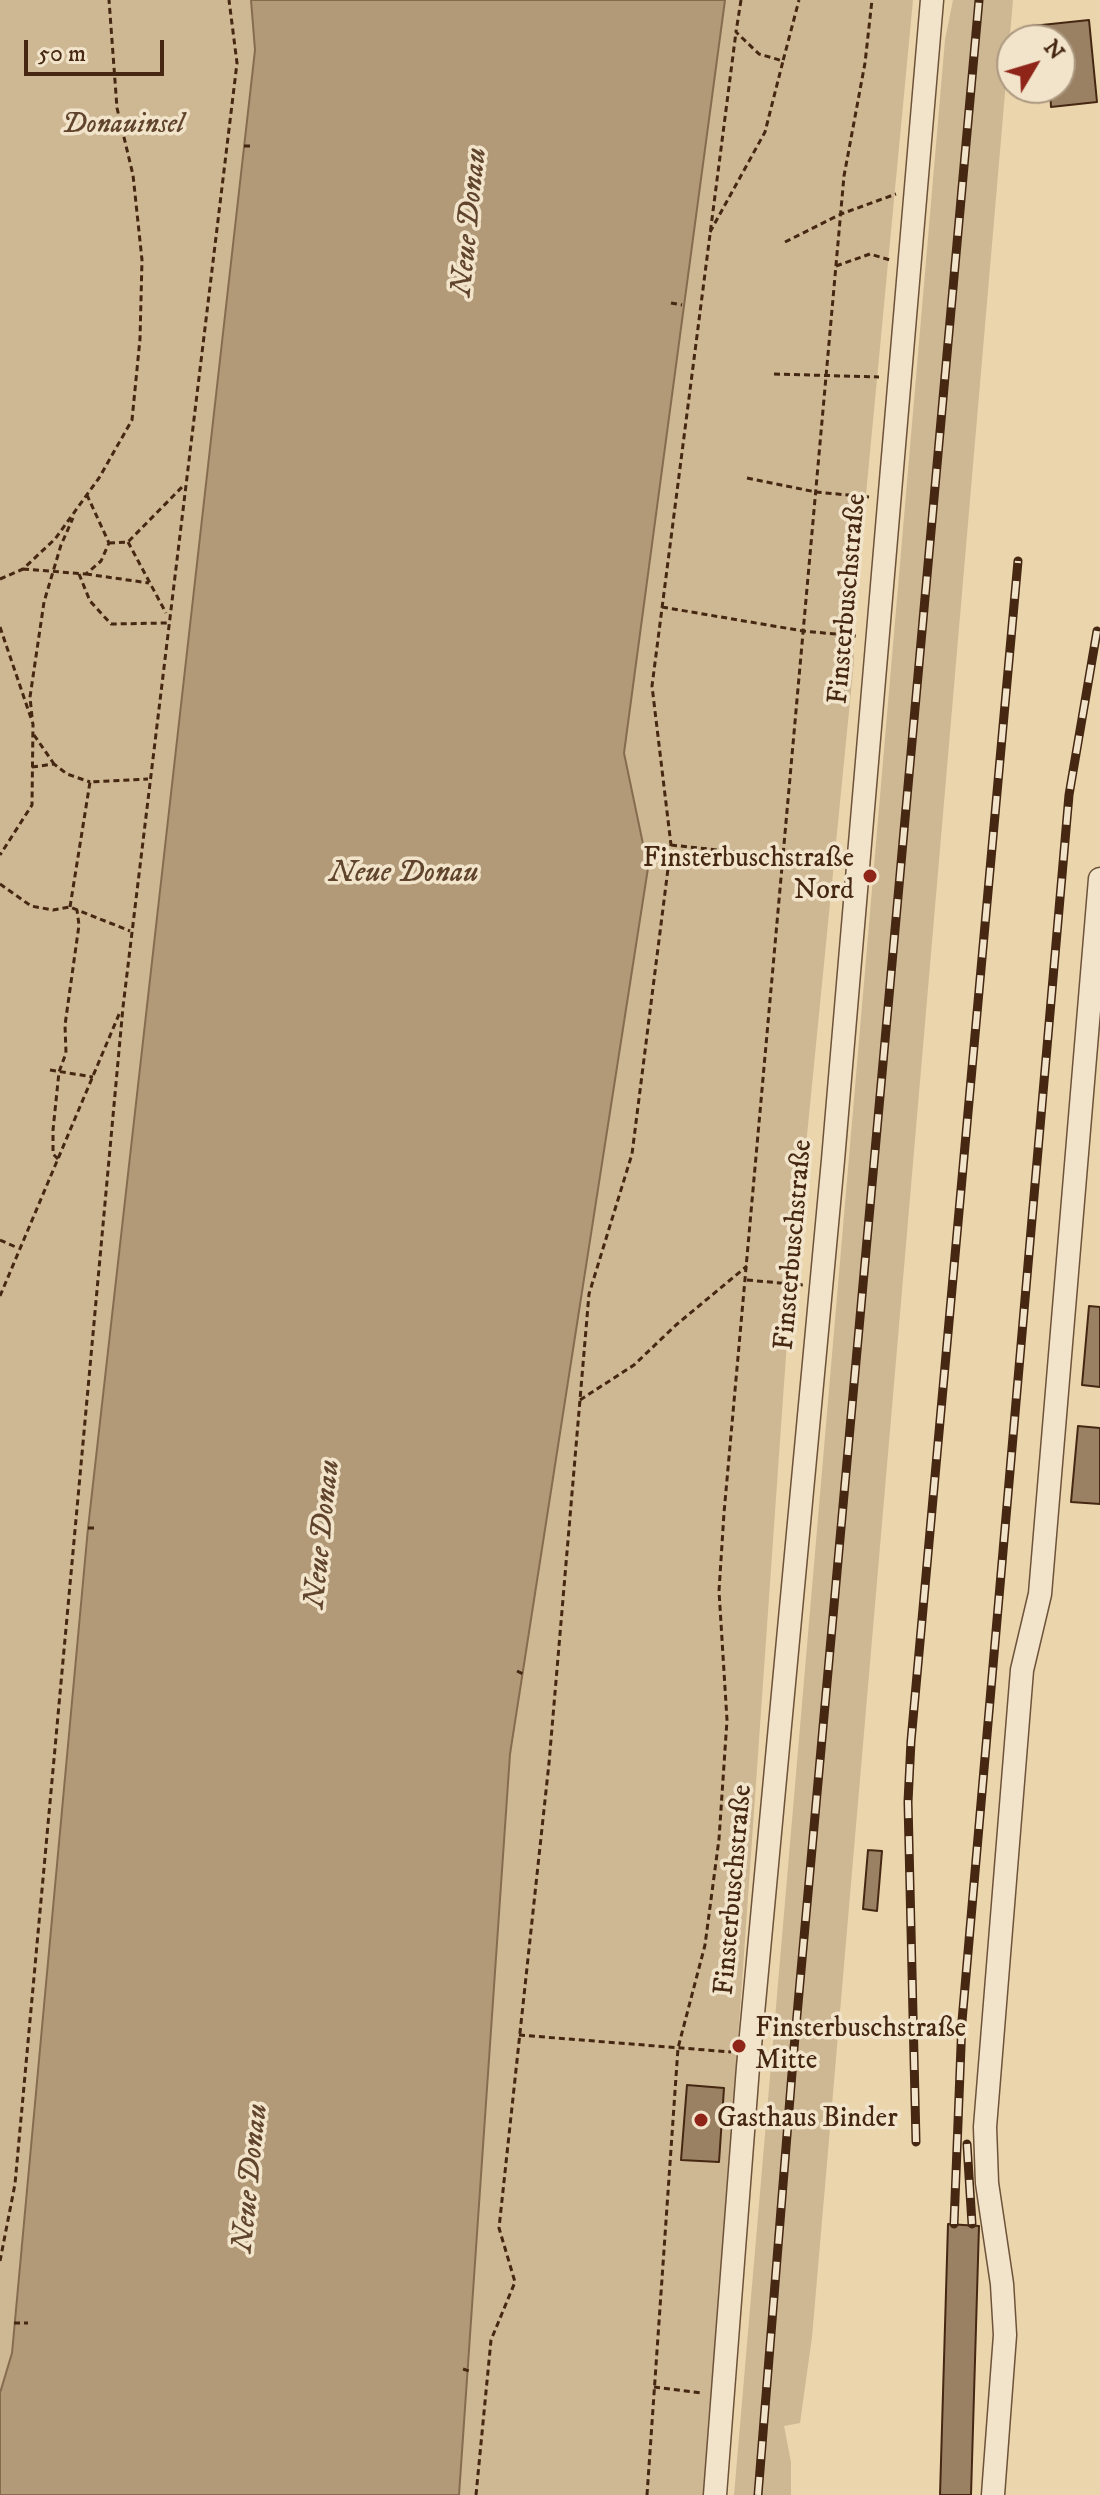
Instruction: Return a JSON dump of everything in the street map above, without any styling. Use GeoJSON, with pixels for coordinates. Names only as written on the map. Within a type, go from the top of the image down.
{"type":"FeatureCollection","features":[{"type":"Feature","properties":{"kind":"street","name":"Finsterbuschstraße"},"geometry":{"type":"LineString","coordinates":[[715,2495],[748,2067],[832,1176],[932,0]]}},
{"type":"Feature","properties":{"kind":"street"},"geometry":{"type":"LineString","coordinates":[[993,2495],[1005,2335],[1002,2284],[987,2183],[985,2127],[1022,1670],[1040,1594],[1100,879]]}},
{"type":"Feature","properties":{"kind":"path"},"geometry":{"type":"LineString","coordinates":[[0,579],[23,569],[75,513],[132,420],[140,339],[142,260],[133,175],[117,108],[109,0]]}},
{"type":"Feature","properties":{"kind":"path"},"geometry":{"type":"LineString","coordinates":[[0,2261],[15,2184],[131,931],[237,63],[229,0]]}},
{"type":"Feature","properties":{"kind":"path"},"geometry":{"type":"LineString","coordinates":[[476,2495],[491,2340],[515,2282],[499,2228],[549,1763],[589,1294],[632,1154],[671,845],[652,686],[741,0]]}},
{"type":"Feature","properties":{"kind":"path"},"geometry":{"type":"LineString","coordinates":[[708,236],[765,132],[799,0]]}},
{"type":"Feature","properties":{"kind":"path"},"geometry":{"type":"LineString","coordinates":[[647,2495],[678,2048],[705,1945],[719,1839],[727,1720],[719,1591],[841,214],[872,0]]}},
{"type":"Feature","properties":{"kind":"path"},"geometry":{"type":"LineString","coordinates":[[736,32],[759,54],[783,61]]}},
{"type":"Feature","properties":{"kind":"path"},"geometry":{"type":"LineString","coordinates":[[244,146],[251,146]]}},
{"type":"Feature","properties":{"kind":"path"},"geometry":{"type":"LineString","coordinates":[[785,242],[841,214],[893,194],[915,191]]}},
{"type":"Feature","properties":{"kind":"path"},"geometry":{"type":"LineString","coordinates":[[836,266],[870,254],[889,260],[909,260]]}},
{"type":"Feature","properties":{"kind":"path"},"geometry":{"type":"LineString","coordinates":[[671,303],[682,305]]}},
{"type":"Feature","properties":{"kind":"path"},"geometry":{"type":"LineString","coordinates":[[774,374],[899,377]]}},
{"type":"Feature","properties":{"kind":"path"},"geometry":{"type":"LineString","coordinates":[[747,478],[816,492],[888,498]]}},
{"type":"Feature","properties":{"kind":"path"},"geometry":{"type":"LineString","coordinates":[[109,543],[128,542],[184,485]]}},
{"type":"Feature","properties":{"kind":"path"},"geometry":{"type":"LineString","coordinates":[[86,574],[101,561],[109,543],[87,495]]}},
{"type":"Feature","properties":{"kind":"path"},"geometry":{"type":"LineString","coordinates":[[0,855],[32,805],[33,724],[30,697],[36,641],[54,570],[75,513]]}},
{"type":"Feature","properties":{"kind":"path"},"geometry":{"type":"LineString","coordinates":[[128,542],[168,616]]}},
{"type":"Feature","properties":{"kind":"path"},"geometry":{"type":"LineString","coordinates":[[23,569],[54,570],[150,584]]}},
{"type":"Feature","properties":{"kind":"path"},"geometry":{"type":"LineString","coordinates":[[79,574],[90,601],[111,624],[167,623]]}},
{"type":"Feature","properties":{"kind":"path"},"geometry":{"type":"LineString","coordinates":[[662,607],[803,631],[876,637]]}},
{"type":"Feature","properties":{"kind":"path"},"geometry":{"type":"LineString","coordinates":[[0,627],[33,724]]}},
{"type":"Feature","properties":{"kind":"path"},"geometry":{"type":"LineString","coordinates":[[33,733],[54,764],[82,781],[149,779]]}},
{"type":"Feature","properties":{"kind":"path"},"geometry":{"type":"LineString","coordinates":[[32,767],[54,764]]}},
{"type":"Feature","properties":{"kind":"path"},"geometry":{"type":"LineString","coordinates":[[82,781],[87,791]]}},
{"type":"Feature","properties":{"kind":"path"},"geometry":{"type":"LineString","coordinates":[[70,907],[90,782]]}},
{"type":"Feature","properties":{"kind":"path"},"geometry":{"type":"LineString","coordinates":[[671,845],[842,863]]}},
{"type":"Feature","properties":{"kind":"path"},"geometry":{"type":"LineString","coordinates":[[1,883],[31,906],[53,910],[70,907],[131,931]]}},
{"type":"Feature","properties":{"kind":"path"},"geometry":{"type":"LineString","coordinates":[[58,1159],[53,1154],[59,1072],[66,1053],[65,1025],[79,925],[77,910]]}},
{"type":"Feature","properties":{"kind":"path"},"geometry":{"type":"LineString","coordinates":[[0,1296],[123,1007]]}},
{"type":"Feature","properties":{"kind":"path"},"geometry":{"type":"LineString","coordinates":[[50,1070],[93,1077]]}},
{"type":"Feature","properties":{"kind":"path"},"geometry":{"type":"LineString","coordinates":[[0,1240],[20,1248]]}},
{"type":"Feature","properties":{"kind":"path"},"geometry":{"type":"LineString","coordinates":[[580,1400],[634,1365],[676,1325],[747,1266]]}},
{"type":"Feature","properties":{"kind":"path"},"geometry":{"type":"LineString","coordinates":[[746,1280],[803,1285]]}},
{"type":"Feature","properties":{"kind":"path"},"geometry":{"type":"LineString","coordinates":[[88,1528],[96,1528]]}},
{"type":"Feature","properties":{"kind":"path"},"geometry":{"type":"LineString","coordinates":[[517,1671],[523,1674]]}},
{"type":"Feature","properties":{"kind":"path"},"geometry":{"type":"LineString","coordinates":[[519,2035],[738,2053]]}},
{"type":"Feature","properties":{"kind":"path"},"geometry":{"type":"LineString","coordinates":[[14,2323],[28,2323]]}},
{"type":"Feature","properties":{"kind":"path"},"geometry":{"type":"LineString","coordinates":[[463,2369],[469,2371]]}},
{"type":"Feature","properties":{"kind":"path"},"geometry":{"type":"LineString","coordinates":[[654,2387],[709,2393]]}},
{"type":"Feature","properties":{"kind":"green space","name":"Donauinsel"},"geometry":{"type":"Polygon","coordinates":[[[0,0],[251,0],[255,50],[88,1528],[12,2353],[0,2393],[0,0]]]}},
{"type":"Feature","properties":{"kind":"green space"},"geometry":{"type":"Polygon","coordinates":[[[725,0],[913,0],[853,631],[854,661],[788,1327],[706,2495],[459,2495],[510,1754],[648,868],[624,754],[725,0]]]}},
{"type":"Feature","properties":{"kind":"green space"},"geometry":{"type":"Polygon","coordinates":[[[953,0],[1013,0],[1011,24],[996,24],[996,104],[1004,104],[812,2337],[800,2423],[784,2426],[791,2462],[791,2495],[734,2495],[945,40],[953,0]]]}},
{"type":"Feature","properties":{"kind":"water","name":"Neue Donau"},"geometry":{"type":"Polygon","coordinates":[[[251,0],[725,0],[624,753],[648,868],[510,1754],[459,2495],[0,2495],[0,2393],[12,2353],[88,1528],[255,50],[251,0]]]}},
{"type":"Feature","properties":{"kind":"building"},"geometry":{"type":"Polygon","coordinates":[[[1089,20],[1097,102],[1051,107],[1051,104],[1076,104],[1076,24],[1051,24],[1089,20]]]}},
{"type":"Feature","properties":{"kind":"building"},"geometry":{"type":"Polygon","coordinates":[[[1089,1306],[1100,1307],[1100,1387],[1082,1385],[1089,1306]]]}},
{"type":"Feature","properties":{"kind":"building"},"geometry":{"type":"Polygon","coordinates":[[[1078,1426],[1100,1428],[1100,1504],[1071,1502],[1078,1426]]]}},
{"type":"Feature","properties":{"kind":"building"},"geometry":{"type":"Polygon","coordinates":[[[868,1850],[882,1851],[877,1911],[863,1909],[868,1850]]]}},
{"type":"Feature","properties":{"kind":"building"},"geometry":{"type":"Polygon","coordinates":[[[687,2085],[724,2088],[719,2162],[681,2160],[687,2085]]]}},
{"type":"Feature","properties":{"kind":"building"},"geometry":{"type":"Polygon","coordinates":[[[948,2224],[979,2226],[971,2495],[940,2495],[948,2224]]]}},
{"type":"Feature","properties":{"kind":"railway"},"geometry":{"type":"LineString","coordinates":[[758,2495],[794,2048],[979,0]]}},
{"type":"Feature","properties":{"kind":"railway"},"geometry":{"type":"LineString","coordinates":[[916,2142],[908,1802],[911,1741],[1018,561]]}},
{"type":"Feature","properties":{"kind":"railway"},"geometry":{"type":"LineString","coordinates":[[954,2224],[962,2021],[1069,795],[1097,631]]}},
{"type":"Feature","properties":{"kind":"railway"},"geometry":{"type":"LineString","coordinates":[[967,2144],[972,2224]]}},
{"type":"Feature","properties":{"kind":"place","name":"Finsterbuschstraße Nord"},"geometry":{"type":"Point","coordinates":[870,876]}},
{"type":"Feature","properties":{"kind":"place","name":"Finsterbuschstraße Mitte"},"geometry":{"type":"Point","coordinates":[739,2046]}},
{"type":"Feature","properties":{"kind":"place","name":"Gasthaus Binder"},"geometry":{"type":"Point","coordinates":[701,2120]}}]}
